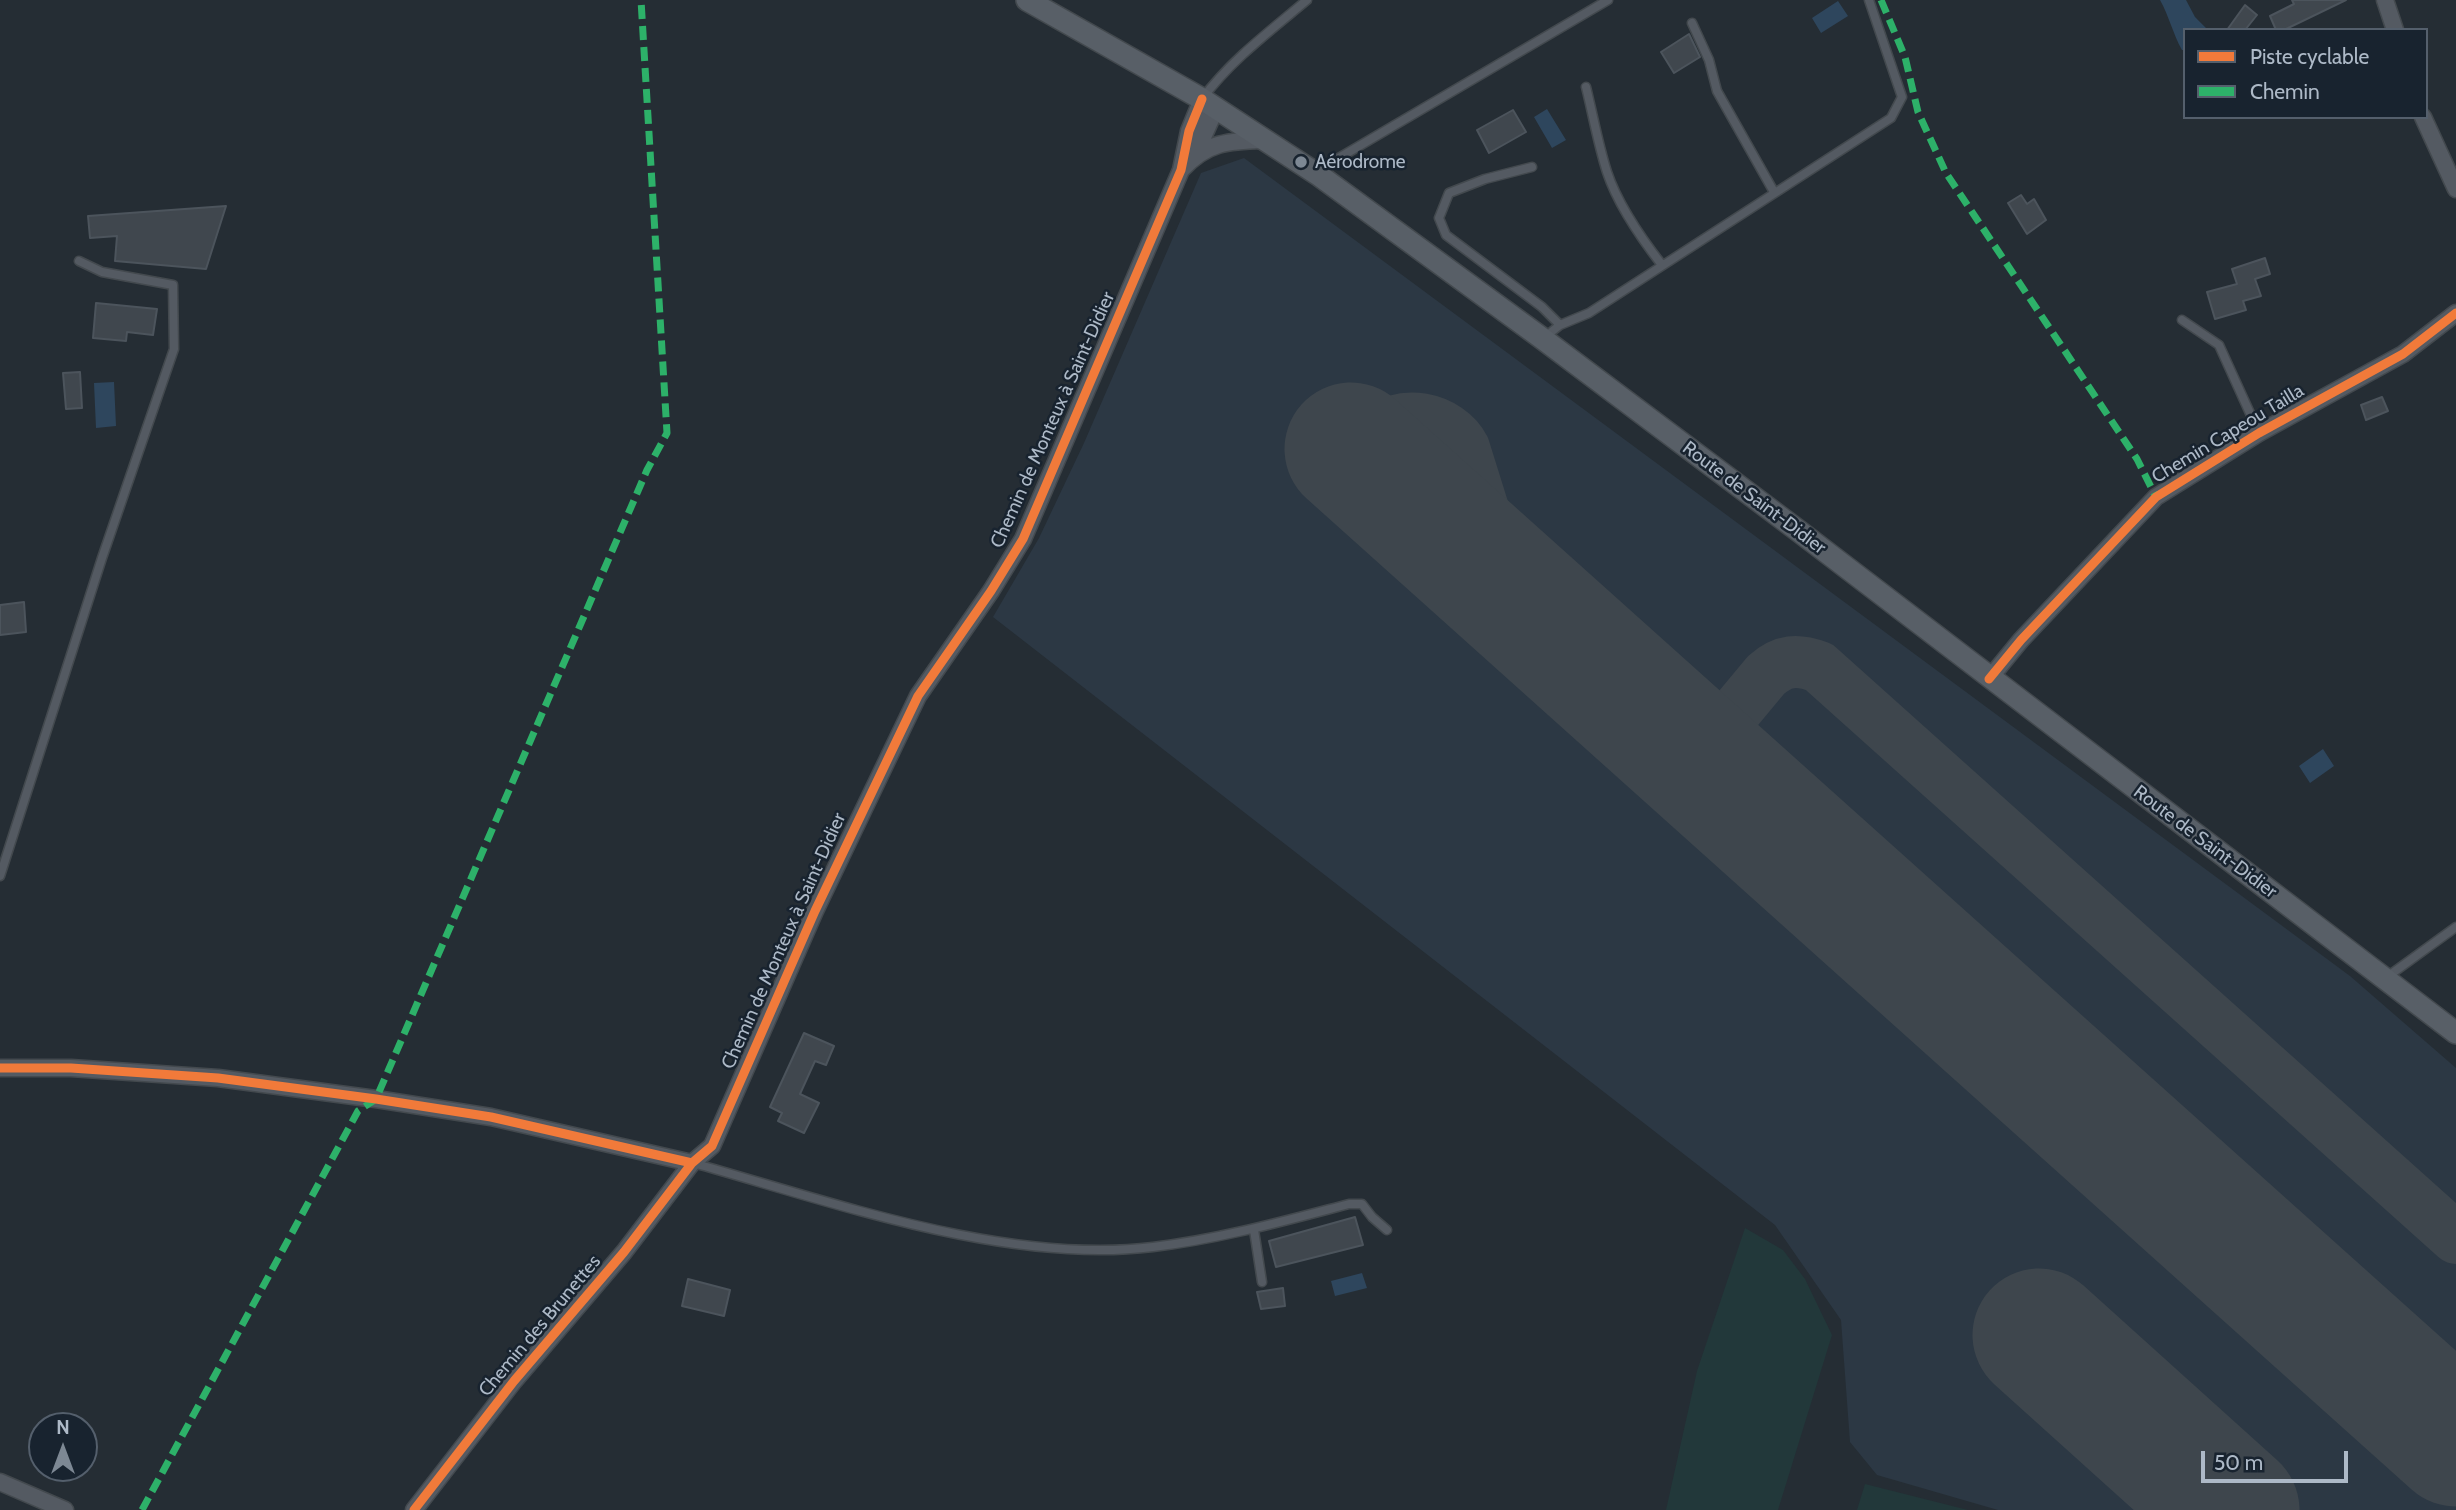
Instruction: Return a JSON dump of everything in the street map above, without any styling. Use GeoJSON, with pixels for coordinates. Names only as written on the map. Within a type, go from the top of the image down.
{"type":"FeatureCollection","features":[{"type":"Feature","properties":{"kind":"main road","name":"Route de Saint-Didier"},"geometry":{"type":"LineString","coordinates":[[1027,0],[1209,103],[1320,177],[1543,339],[2456,1033]]}},
{"type":"Feature","properties":{"kind":"street"},"geometry":{"type":"LineString","coordinates":[[2385,0],[2394,28]]}},
{"type":"Feature","properties":{"kind":"street","name":"Chemin de Monteux à Saint-Didier"},"geometry":{"type":"LineString","coordinates":[[1195,155],[1209,103]]}},
{"type":"Feature","properties":{"kind":"street","name":"Chemin de Monteux à Saint-Didier"},"geometry":{"type":"LineString","coordinates":[[692,1163],[712,1146],[814,911],[918,696],[991,591],[1023,539],[1181,170],[1189,131],[1209,103]]}},
{"type":"Feature","properties":{"kind":"street"},"geometry":{"type":"LineString","coordinates":[[2424,119],[2456,189]]}},
{"type":"Feature","properties":{"kind":"street","name":"Chemin de Monteux à Saint-Didier"},"geometry":{"type":"LineString","coordinates":[[1181,170],[1195,155],[1220,144],[1266,140]]}},
{"type":"Feature","properties":{"kind":"street","name":"Chemin Capeou Tailla"},"geometry":{"type":"LineString","coordinates":[[1989,679],[2021,640],[2156,498],[2259,433],[2403,354],[2456,313]]}},
{"type":"Feature","properties":{"kind":"street"},"geometry":{"type":"LineString","coordinates":[[0,1068],[71,1068],[218,1078],[376,1099],[491,1117],[692,1163]]}},
{"type":"Feature","properties":{"kind":"street","name":"Chemin des Brunettes"},"geometry":{"type":"LineString","coordinates":[[414,1510],[514,1381],[624,1252],[692,1163]]}},
{"type":"Feature","properties":{"kind":"street"},"geometry":{"type":"LineString","coordinates":[[0,1482],[65,1510]]}},
{"type":"Feature","properties":{"kind":"lane"},"geometry":{"type":"LineString","coordinates":[[1209,103],[1228,68],[1307,0]]}},
{"type":"Feature","properties":{"kind":"lane"},"geometry":{"type":"LineString","coordinates":[[1320,177],[1337,159],[1608,0]]}},
{"type":"Feature","properties":{"kind":"lane"},"geometry":{"type":"LineString","coordinates":[[1543,339],[1560,325],[1590,313],[1774,191],[1891,118],[1902,97],[1868,0]]}},
{"type":"Feature","properties":{"kind":"lane"},"geometry":{"type":"LineString","coordinates":[[1692,23],[1709,60],[1717,90],[1774,191]]}},
{"type":"Feature","properties":{"kind":"lane"},"geometry":{"type":"LineString","coordinates":[[1586,87],[1614,190],[1648,248],[1662,265]]}},
{"type":"Feature","properties":{"kind":"lane"},"geometry":{"type":"LineString","coordinates":[[1532,167],[1485,179],[1449,193],[1439,218],[1446,235],[1542,307],[1560,325]]}},
{"type":"Feature","properties":{"kind":"lane"},"geometry":{"type":"LineString","coordinates":[[0,876],[102,558],[174,349],[173,285],[102,272],[79,261]]}},
{"type":"Feature","properties":{"kind":"lane"},"geometry":{"type":"LineString","coordinates":[[2182,320],[2219,345],[2247,401],[2259,433]]}},
{"type":"Feature","properties":{"kind":"lane"},"geometry":{"type":"LineString","coordinates":[[2385,979],[2456,927]]}},
{"type":"Feature","properties":{"kind":"lane"},"geometry":{"type":"LineString","coordinates":[[692,1163],[888,1217],[1020,1246],[1079,1249],[1151,1247],[1254,1230],[1349,1204],[1362,1204],[1387,1230]]}},
{"type":"Feature","properties":{"kind":"lane"},"geometry":{"type":"LineString","coordinates":[[1254,1230],[1262,1282]]}},
{"type":"Feature","properties":{"kind":"shaded area"},"geometry":{"type":"Polygon","coordinates":[[[1244,158],[2350,976],[2456,1068],[2456,1510],[1998,1510],[1877,1475],[1850,1442],[1841,1320],[1775,1225],[993,617],[1039,538],[1084,443],[1201,173],[1244,158]]]}},
{"type":"Feature","properties":{"kind":"green space"},"geometry":{"type":"Polygon","coordinates":[[[1745,1228],[1783,1250],[1805,1279],[1832,1335],[1778,1510],[1666,1510],[1697,1371],[1745,1228]]]}},
{"type":"Feature","properties":{"kind":"green space"},"geometry":{"type":"Polygon","coordinates":[[[1865,1484],[1968,1510],[1857,1510],[1865,1484]]]}},
{"type":"Feature","properties":{"kind":"water"},"geometry":{"type":"Polygon","coordinates":[[[2160,0],[2186,0],[2195,17],[2206,28],[2183,28],[2182,50],[2160,0]]]}},
{"type":"Feature","properties":{"kind":"water"},"geometry":{"type":"Polygon","coordinates":[[[1838,1],[1848,16],[1821,33],[1812,18],[1838,1]]]}},
{"type":"Feature","properties":{"kind":"water"},"geometry":{"type":"Polygon","coordinates":[[[1547,109],[1566,140],[1552,148],[1534,117],[1547,109]]]}},
{"type":"Feature","properties":{"kind":"water"},"geometry":{"type":"Polygon","coordinates":[[[114,382],[116,426],[96,428],[94,383],[114,382]]]}},
{"type":"Feature","properties":{"kind":"water"},"geometry":{"type":"Polygon","coordinates":[[[2323,749],[2334,766],[2310,783],[2299,766],[2323,749]]]}},
{"type":"Feature","properties":{"kind":"water"},"geometry":{"type":"Polygon","coordinates":[[[1362,1273],[1367,1288],[1335,1296],[1331,1281],[1362,1273]]]}},
{"type":"Feature","properties":{"kind":"building"},"geometry":{"type":"Polygon","coordinates":[[[2292,0],[2346,0],[2288,28],[2275,28],[2270,16],[2294,4],[2292,0]]]}},
{"type":"Feature","properties":{"kind":"building"},"geometry":{"type":"Polygon","coordinates":[[[2245,5],[2257,15],[2247,28],[2228,28],[2245,5]]]}},
{"type":"Feature","properties":{"kind":"building"},"geometry":{"type":"Polygon","coordinates":[[[1689,34],[1700,57],[1674,73],[1661,52],[1689,34]]]}},
{"type":"Feature","properties":{"kind":"building"},"geometry":{"type":"Polygon","coordinates":[[[1513,110],[1526,132],[1489,153],[1477,130],[1513,110]]]}},
{"type":"Feature","properties":{"kind":"building"},"geometry":{"type":"Polygon","coordinates":[[[2021,195],[2027,204],[2034,199],[2046,220],[2027,234],[2008,203],[2021,195]]]}},
{"type":"Feature","properties":{"kind":"building"},"geometry":{"type":"Polygon","coordinates":[[[226,206],[206,269],[115,261],[117,236],[90,238],[88,216],[226,206]]]}},
{"type":"Feature","properties":{"kind":"building"},"geometry":{"type":"Polygon","coordinates":[[[2265,258],[2270,274],[2255,279],[2261,296],[2243,301],[2246,310],[2215,319],[2207,292],[2237,284],[2232,269],[2265,258]]]}},
{"type":"Feature","properties":{"kind":"building"},"geometry":{"type":"Polygon","coordinates":[[[96,303],[157,309],[153,335],[127,332],[126,341],[93,338],[96,303]]]}},
{"type":"Feature","properties":{"kind":"building"},"geometry":{"type":"Polygon","coordinates":[[[80,372],[82,408],[66,409],[63,373],[80,372]]]}},
{"type":"Feature","properties":{"kind":"building"},"geometry":{"type":"Polygon","coordinates":[[[2382,397],[2388,411],[2366,420],[2361,405],[2382,397]]]}},
{"type":"Feature","properties":{"kind":"building"},"geometry":{"type":"Polygon","coordinates":[[[24,602],[26,632],[0,635],[0,605],[24,602]]]}},
{"type":"Feature","properties":{"kind":"building"},"geometry":{"type":"Polygon","coordinates":[[[804,1033],[834,1046],[826,1065],[815,1061],[800,1094],[819,1103],[804,1133],[778,1121],[782,1113],[770,1107],[804,1033]]]}},
{"type":"Feature","properties":{"kind":"building"},"geometry":{"type":"Polygon","coordinates":[[[1355,1217],[1363,1245],[1276,1267],[1269,1241],[1355,1217]]]}},
{"type":"Feature","properties":{"kind":"building"},"geometry":{"type":"Polygon","coordinates":[[[688,1279],[730,1290],[724,1316],[682,1306],[688,1279]]]}},
{"type":"Feature","properties":{"kind":"building"},"geometry":{"type":"Polygon","coordinates":[[[1283,1288],[1285,1306],[1261,1309],[1257,1292],[1283,1288]]]}},
{"type":"Feature","properties":{"kind":"taxiway"},"geometry":{"type":"LineString","coordinates":[[1366,461],[1375,435],[1396,421],[1422,419],[1447,429],[1457,438],[1464,448],[1509,592]]}},
{"type":"Feature","properties":{"kind":"taxiway"},"geometry":{"type":"LineString","coordinates":[[1697,758],[1772,670],[1791,662],[1819,667],[2456,1238]]}},
{"type":"Feature","properties":{"kind":"runway"},"geometry":{"type":"LineString","coordinates":[[1351,449],[2456,1440]]}},
{"type":"Feature","properties":{"kind":"runway"},"geometry":{"type":"LineString","coordinates":[[2039,1335],[2233,1510]]}},
{"type":"Feature","properties":{"kind":"marked path"},"geometry":{"type":"LineString","coordinates":[[142,1510],[358,1111],[376,1099],[647,470],[667,433],[641,0]]}},
{"type":"Feature","properties":{"kind":"marked path"},"geometry":{"type":"LineString","coordinates":[[1881,0],[1905,57],[1918,112],[1946,173],[2137,459],[2156,497]]}},
{"type":"Feature","properties":{"kind":"cycle path"},"geometry":{"type":"LineString","coordinates":[[414,1510],[514,1381],[624,1252],[692,1163],[712,1146],[815,911],[918,696],[991,591],[1023,539],[1181,170],[1189,131],[1202,99]]}},
{"type":"Feature","properties":{"kind":"cycle path"},"geometry":{"type":"LineString","coordinates":[[1989,679],[2021,640],[2156,497],[2259,433],[2403,354],[2456,313]]}},
{"type":"Feature","properties":{"kind":"cycle path"},"geometry":{"type":"LineString","coordinates":[[0,1068],[71,1068],[218,1078],[376,1099],[491,1117],[692,1163]]}},
{"type":"Feature","properties":{"kind":"place","name":"Aérodrome"},"geometry":{"type":"Point","coordinates":[1301,162]}}]}
